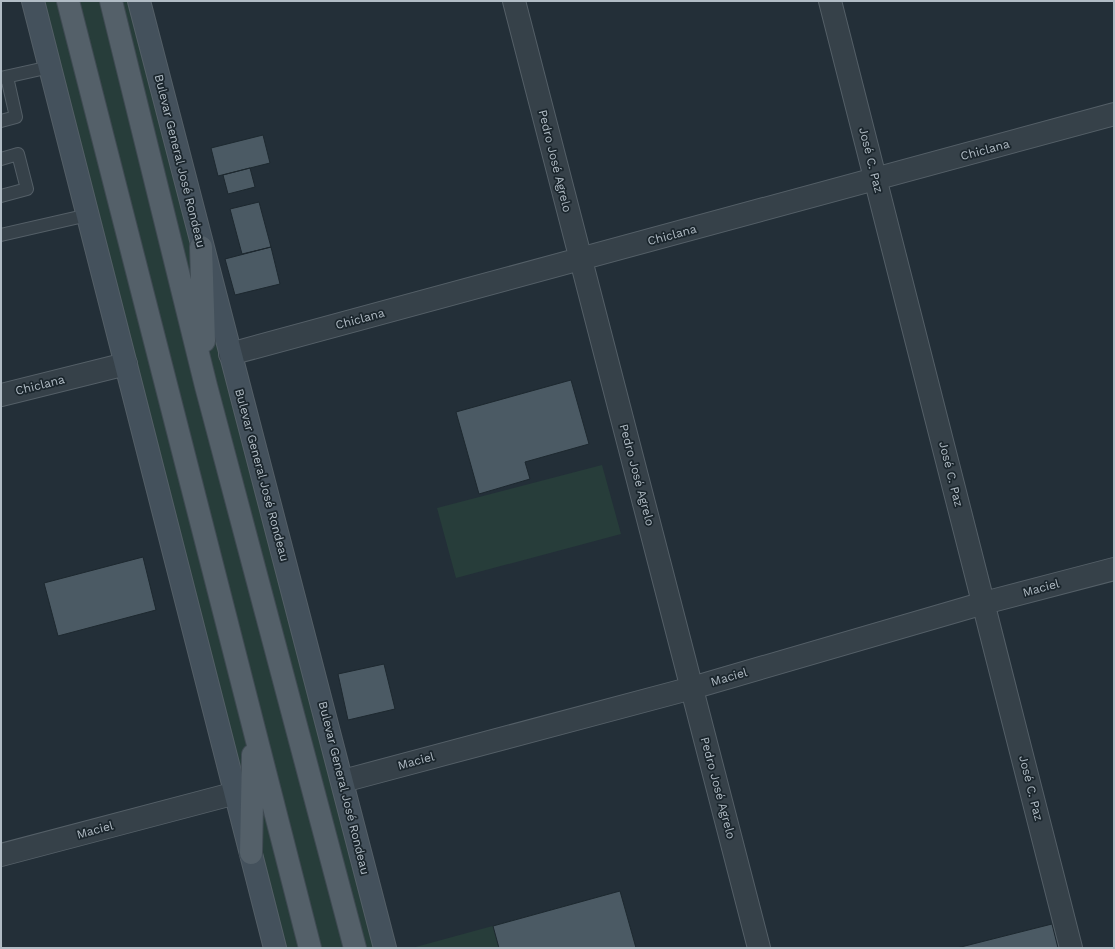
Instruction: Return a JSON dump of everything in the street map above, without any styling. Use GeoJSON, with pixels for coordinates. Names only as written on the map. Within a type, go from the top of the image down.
{"type":"FeatureCollection","features":[{"type":"Feature","properties":{"kind":"main road"},"geometry":{"type":"LineString","coordinates":[[33,1],[275,948]]}},
{"type":"Feature","properties":{"kind":"main road"},"geometry":{"type":"LineString","coordinates":[[68,1],[310,948]]}},
{"type":"Feature","properties":{"kind":"main road"},"geometry":{"type":"LineString","coordinates":[[111,1],[206,386],[355,948]]}},
{"type":"Feature","properties":{"kind":"main road","name":"Bulevar General José Rondeau"},"geometry":{"type":"LineString","coordinates":[[139,1],[201,247],[343,781],[385,948]]}},
{"type":"Feature","properties":{"kind":"main road"},"geometry":{"type":"LineString","coordinates":[[201,247],[206,386]]}},
{"type":"Feature","properties":{"kind":"main road"},"geometry":{"type":"LineString","coordinates":[[251,852],[253,728]]}},
{"type":"Feature","properties":{"kind":"street","name":"Pedro José Agrelo"},"geometry":{"type":"LineString","coordinates":[[514,1],[759,948]]}},
{"type":"Feature","properties":{"kind":"street","name":"José C. Paz"},"geometry":{"type":"LineString","coordinates":[[830,1],[1071,948]]}},
{"type":"Feature","properties":{"kind":"street","name":"Chiclana"},"geometry":{"type":"LineString","coordinates":[[230,354],[876,180],[1114,114]]}},
{"type":"Feature","properties":{"kind":"street","name":"Chiclana"},"geometry":{"type":"LineString","coordinates":[[1,395],[126,364]]}},
{"type":"Feature","properties":{"kind":"street","name":"Maciel"},"geometry":{"type":"LineString","coordinates":[[343,781],[692,688],[984,603],[1114,569]]}},
{"type":"Feature","properties":{"kind":"street","name":"Maciel"},"geometry":{"type":"LineString","coordinates":[[1,855],[236,794]]}},
{"type":"Feature","properties":{"kind":"lane"},"geometry":{"type":"LineString","coordinates":[[1,121],[16,117],[4,78],[50,67]]}},
{"type":"Feature","properties":{"kind":"lane"},"geometry":{"type":"LineString","coordinates":[[1,159],[18,154],[27,189],[1,196]]}},
{"type":"Feature","properties":{"kind":"lane"},"geometry":{"type":"LineString","coordinates":[[1,235],[88,215]]}},
{"type":"Feature","properties":{"kind":"green space"},"geometry":{"type":"Polygon","coordinates":[[[33,1],[139,1],[385,948],[275,948],[33,1]]]}},
{"type":"Feature","properties":{"kind":"green space"},"geometry":{"type":"Polygon","coordinates":[[[602,465],[621,534],[456,578],[437,508],[602,465]]]}},
{"type":"Feature","properties":{"kind":"green space"},"geometry":{"type":"Polygon","coordinates":[[[620,891],[636,948],[412,948],[620,891]]]}},
{"type":"Feature","properties":{"kind":"building"},"geometry":{"type":"Polygon","coordinates":[[[263,135],[270,163],[218,176],[211,148],[263,135]]]}},
{"type":"Feature","properties":{"kind":"building"},"geometry":{"type":"Polygon","coordinates":[[[250,168],[255,187],[228,194],[223,175],[250,168]]]}},
{"type":"Feature","properties":{"kind":"building"},"geometry":{"type":"Polygon","coordinates":[[[259,202],[271,247],[242,254],[230,209],[259,202]]]}},
{"type":"Feature","properties":{"kind":"building"},"geometry":{"type":"Polygon","coordinates":[[[271,247],[280,284],[235,295],[225,259],[271,247]]]}},
{"type":"Feature","properties":{"kind":"building"},"geometry":{"type":"Polygon","coordinates":[[[571,380],[589,444],[525,462],[530,479],[479,494],[456,412],[571,380]]]}},
{"type":"Feature","properties":{"kind":"building"},"geometry":{"type":"Polygon","coordinates":[[[143,557],[156,610],[58,636],[44,583],[143,557]]]}},
{"type":"Feature","properties":{"kind":"building"},"geometry":{"type":"Polygon","coordinates":[[[384,664],[395,709],[348,720],[338,674],[384,664]]]}},
{"type":"Feature","properties":{"kind":"building"},"geometry":{"type":"Polygon","coordinates":[[[620,891],[636,948],[499,948],[493,926],[620,891]]]}},
{"type":"Feature","properties":{"kind":"building"},"geometry":{"type":"Polygon","coordinates":[[[1052,924],[1058,948],[957,948],[1052,924]]]}}]}
